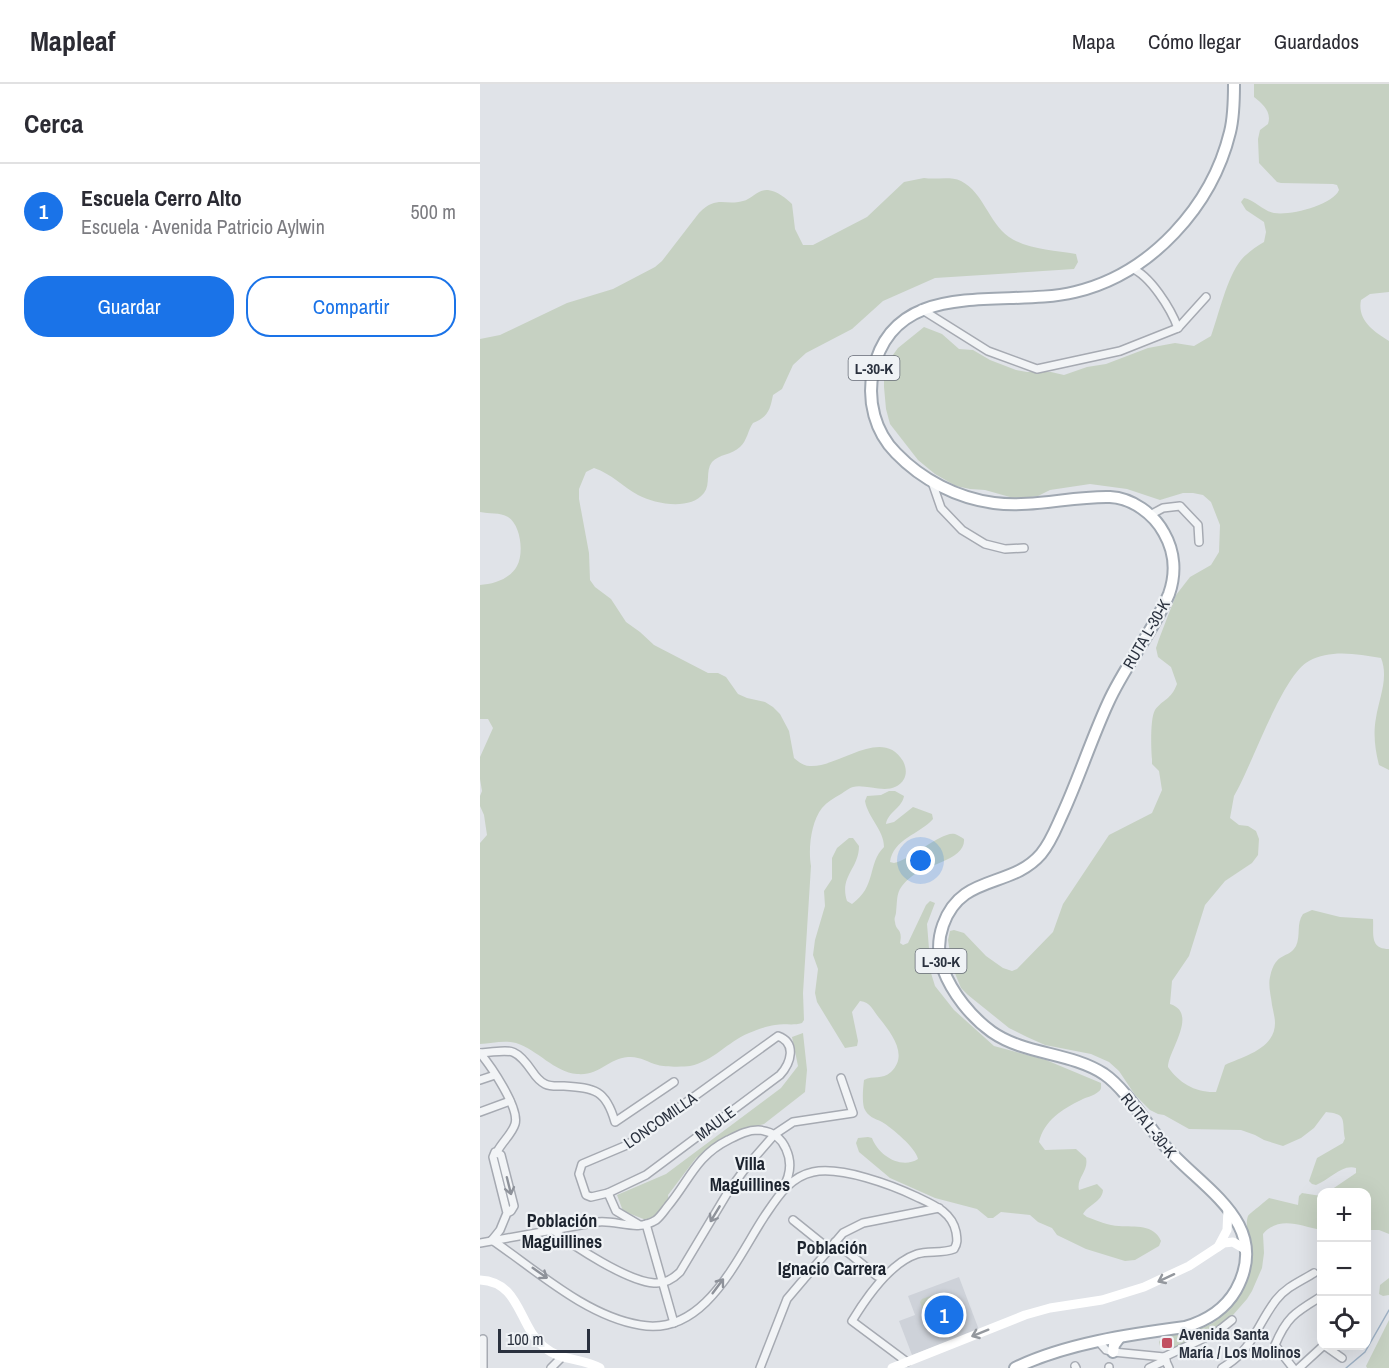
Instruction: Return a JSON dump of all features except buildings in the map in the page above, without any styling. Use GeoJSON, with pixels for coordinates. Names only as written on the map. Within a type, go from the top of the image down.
{"type":"FeatureCollection","features":[{"type":"Feature","properties":{"kind":"main road","name":"RUTA L-30-K"},"geometry":{"type":"LineString","coordinates":[[1228,1206],[1177,1159],[1121,1090],[1106,1076],[1089,1067],[1017,1045],[1000,1037],[983,1024],[968,1009],[947,977],[939,952],[944,922],[956,902],[968,891],[982,884],[1010,876],[1024,869],[1042,853],[1054,833],[1081,774],[1107,704],[1172,587],[1174,563],[1171,548],[1160,526],[1150,515],[1131,503],[1110,497],[1028,505],[991,503],[955,493],[932,482],[906,463],[886,441],[875,418],[871,393],[874,367],[884,344],[900,324],[921,309],[947,301],[1042,297],[1075,292],[1109,280],[1130,268],[1172,236],[1204,195],[1219,165],[1230,132],[1234,84]]}},
{"type":"Feature","properties":{"kind":"main road","name":"L-30-K"},"geometry":{"type":"LineString","coordinates":[[1015,1368],[1079,1345],[1192,1325],[1213,1315],[1225,1305],[1238,1286],[1243,1272],[1245,1249],[1242,1232],[1228,1206]]}},
{"type":"Feature","properties":{"kind":"main road"},"geometry":{"type":"LineString","coordinates":[[1113,1352],[1114,1345],[1119,1338]]}},
{"type":"Feature","properties":{"kind":"street"},"geometry":{"type":"LineString","coordinates":[[1130,268],[1140,271],[1170,309],[1178,328]]}},
{"type":"Feature","properties":{"kind":"street"},"geometry":{"type":"LineString","coordinates":[[921,309],[988,351],[1037,369],[1120,351],[1178,328],[1206,297]]}},
{"type":"Feature","properties":{"kind":"street"},"geometry":{"type":"LineString","coordinates":[[932,482],[942,508],[962,530],[985,544],[1005,549],[1024,548]]}},
{"type":"Feature","properties":{"kind":"street"},"geometry":{"type":"LineString","coordinates":[[1150,515],[1162,508],[1180,506],[1198,525],[1199,542]]}},
{"type":"Feature","properties":{"kind":"street","name":"LONCOMILLA"},"geometry":{"type":"LineString","coordinates":[[608,1194],[591,1197],[586,1195],[579,1173],[582,1164],[627,1144],[778,1036]]}},
{"type":"Feature","properties":{"kind":"street","name":"MAULE"},"geometry":{"type":"LineString","coordinates":[[608,1194],[646,1175],[780,1075],[790,1056],[789,1044],[786,1039],[778,1036]]}},
{"type":"Feature","properties":{"kind":"street"},"geometry":{"type":"LineString","coordinates":[[480,1053],[515,1052],[544,1083],[597,1091],[607,1101],[615,1122],[674,1082]]}},
{"type":"Feature","properties":{"kind":"street"},"geometry":{"type":"LineString","coordinates":[[480,1053],[510,1101],[516,1122],[493,1157],[507,1213],[500,1230],[492,1240]]}},
{"type":"Feature","properties":{"kind":"street"},"geometry":{"type":"LineString","coordinates":[[480,1080],[495,1075]]}},
{"type":"Feature","properties":{"kind":"street"},"geometry":{"type":"LineString","coordinates":[[553,1230],[579,1249],[614,1268],[650,1283],[664,1282],[680,1272],[728,1192],[775,1134],[793,1122],[853,1113],[841,1078]]}},
{"type":"Feature","properties":{"kind":"street"},"geometry":{"type":"LineString","coordinates":[[480,1112],[510,1101]]}},
{"type":"Feature","properties":{"kind":"street"},"geometry":{"type":"LineString","coordinates":[[480,1243],[492,1240],[611,1221],[623,1226],[642,1224],[660,1217],[695,1166],[713,1148],[752,1130],[765,1130],[775,1134],[785,1146],[790,1162],[788,1179],[782,1190],[724,1279],[706,1303],[692,1315],[675,1323],[639,1325],[600,1312],[563,1290],[492,1240]]}},
{"type":"Feature","properties":{"kind":"street"},"geometry":{"type":"LineString","coordinates":[[782,1190],[806,1174],[828,1171],[873,1180],[915,1196],[939,1209],[952,1220],[957,1240],[956,1247],[950,1251],[916,1254],[898,1264],[886,1275],[852,1322],[907,1362]]}},
{"type":"Feature","properties":{"kind":"street"},"geometry":{"type":"LineString","coordinates":[[608,1194],[616,1211],[642,1224],[664,1282],[675,1323]]}},
{"type":"Feature","properties":{"kind":"street"},"geometry":{"type":"LineString","coordinates":[[1216,1249],[1227,1230],[1228,1206]]}},
{"type":"Feature","properties":{"kind":"street"},"geometry":{"type":"LineString","coordinates":[[760,1368],[787,1299],[848,1230],[863,1223],[939,1209]]}},
{"type":"Feature","properties":{"kind":"street"},"geometry":{"type":"LineString","coordinates":[[611,1221],[616,1211]]}},
{"type":"Feature","properties":{"kind":"street"},"geometry":{"type":"LineString","coordinates":[[793,1220],[829,1249]]}},
{"type":"Feature","properties":{"kind":"street"},"geometry":{"type":"LineString","coordinates":[[892,1368],[1025,1315],[1050,1308],[1102,1300],[1144,1287],[1174,1274],[1229,1241],[1245,1249]]}},
{"type":"Feature","properties":{"kind":"street"},"geometry":{"type":"LineString","coordinates":[[835,1242],[877,1276]]}},
{"type":"Feature","properties":{"kind":"street"},"geometry":{"type":"LineString","coordinates":[[1222,1368],[1239,1356],[1250,1344],[1276,1300],[1288,1288],[1314,1273]]}},
{"type":"Feature","properties":{"kind":"street"},"geometry":{"type":"LineString","coordinates":[[480,1280],[493,1282],[504,1288],[513,1298],[538,1341],[551,1352],[600,1368]]}},
{"type":"Feature","properties":{"kind":"street"},"geometry":{"type":"LineString","coordinates":[[1293,1368],[1275,1345],[1281,1330],[1291,1316],[1317,1299]]}},
{"type":"Feature","properties":{"kind":"street"},"geometry":{"type":"LineString","coordinates":[[1149,1368],[1216,1332],[1232,1320]]}},
{"type":"Feature","properties":{"kind":"street"},"geometry":{"type":"LineString","coordinates":[[483,1339],[483,1368]]}},
{"type":"Feature","properties":{"kind":"street"},"geometry":{"type":"LineString","coordinates":[[1099,1342],[1104,1348],[1113,1352],[1165,1359]]}},
{"type":"Feature","properties":{"kind":"street"},"geometry":{"type":"LineString","coordinates":[[1302,1367],[1320,1350]]}},
{"type":"Feature","properties":{"kind":"street"},"geometry":{"type":"LineString","coordinates":[[1330,1350],[1342,1358]]}},
{"type":"Feature","properties":{"kind":"street"},"geometry":{"type":"LineString","coordinates":[[551,1368],[562,1357]]}},
{"type":"Feature","properties":{"kind":"street"},"geometry":{"type":"LineString","coordinates":[[1165,1359],[1169,1368]]}},
{"type":"Feature","properties":{"kind":"shaded area"},"geometry":{"type":"Polygon","coordinates":[[[959,1277],[979,1330],[912,1355],[899,1321],[915,1315],[908,1296],[959,1277]]]}},
{"type":"Feature","properties":{"kind":"green space"},"geometry":{"type":"Polygon","coordinates":[[[1254,84],[1389,84],[1389,292],[1370,294],[1361,300],[1360,307],[1368,324],[1389,341],[1389,770],[1379,765],[1375,742],[1375,724],[1384,680],[1381,658],[1335,654],[1309,661],[1288,684],[1278,702],[1234,796],[1230,818],[1239,825],[1248,826],[1256,831],[1259,839],[1258,855],[1252,863],[1225,881],[1205,905],[1189,956],[1172,981],[1170,1004],[1182,1015],[1182,1024],[1168,1067],[1177,1078],[1189,1086],[1202,1091],[1216,1092],[1225,1065],[1257,1050],[1270,1039],[1274,1032],[1270,977],[1275,963],[1296,946],[1303,914],[1312,910],[1340,917],[1373,919],[1375,943],[1389,949],[1389,1234],[1371,1230],[1371,1188],[1334,1188],[1356,1173],[1356,1168],[1340,1170],[1316,1185],[1309,1181],[1317,1158],[1343,1143],[1345,1138],[1343,1123],[1339,1115],[1326,1112],[1314,1128],[1301,1138],[1283,1146],[1241,1130],[1189,1129],[1150,1110],[1109,1062],[1091,1054],[1045,1045],[1009,1028],[961,988],[952,966],[948,940],[950,931],[964,933],[986,956],[1003,968],[1012,971],[1017,969],[1053,932],[1063,904],[1109,835],[1152,813],[1162,790],[1159,771],[1152,764],[1153,714],[1158,706],[1170,696],[1177,684],[1171,667],[1158,657],[1156,648],[1176,595],[1190,577],[1211,565],[1219,552],[1220,525],[1211,502],[1203,495],[1193,493],[1183,493],[1160,500],[1127,489],[1090,484],[1050,490],[1038,496],[1017,499],[985,490],[956,486],[935,474],[918,460],[890,424],[886,409],[884,377],[890,359],[898,348],[924,327],[942,334],[959,349],[973,350],[990,360],[1016,370],[1064,375],[1087,367],[1106,364],[1148,348],[1175,343],[1194,346],[1211,336],[1227,286],[1236,267],[1246,255],[1264,242],[1266,232],[1264,222],[1246,210],[1241,202],[1244,198],[1270,212],[1290,213],[1320,205],[1339,190],[1337,185],[1333,184],[1277,182],[1259,163],[1258,139],[1260,130],[1268,124],[1269,116],[1263,105],[1254,97],[1254,84]]]}},
{"type":"Feature","properties":{"kind":"green space"},"geometry":{"type":"Polygon","coordinates":[[[924,178],[961,181],[969,186],[981,200],[996,224],[1009,237],[1024,245],[1076,254],[1078,262],[1074,269],[935,278],[883,301],[852,329],[806,353],[793,365],[782,389],[773,395],[768,412],[753,423],[740,447],[712,462],[706,489],[698,499],[681,504],[654,501],[633,492],[594,468],[586,472],[579,489],[589,553],[590,580],[595,587],[611,599],[626,622],[654,645],[708,673],[718,673],[726,677],[738,694],[765,702],[773,707],[780,714],[789,731],[794,758],[803,765],[821,765],[859,751],[884,747],[894,751],[904,763],[906,774],[899,785],[887,789],[859,786],[851,788],[826,804],[815,821],[810,844],[811,866],[803,993],[804,1020],[798,1024],[779,1024],[752,1032],[699,1064],[661,1066],[640,1058],[628,1057],[585,1074],[561,1069],[516,1043],[480,1044],[480,843],[487,835],[480,806],[482,791],[480,757],[493,728],[488,719],[480,719],[480,585],[496,582],[514,571],[519,561],[521,547],[516,526],[508,517],[480,512],[480,339],[500,335],[567,303],[613,289],[655,267],[699,213],[711,204],[743,201],[764,190],[775,192],[792,204],[795,229],[803,245],[813,245],[867,217],[904,182],[924,178]]]}},
{"type":"Feature","properties":{"kind":"green space"},"geometry":{"type":"Polygon","coordinates":[[[895,791],[904,796],[901,804],[889,816],[886,824],[894,822],[913,807],[932,814],[933,819],[901,842],[892,854],[890,862],[901,861],[943,836],[955,834],[964,839],[963,846],[952,857],[917,873],[900,890],[895,920],[901,935],[900,943],[903,945],[908,943],[926,905],[930,901],[935,903],[927,924],[931,973],[935,986],[954,1010],[994,1046],[1046,1060],[1101,1083],[1101,1089],[1096,1093],[1055,1116],[1045,1128],[1039,1142],[1045,1150],[1076,1149],[1086,1158],[1086,1167],[1079,1182],[1079,1190],[1097,1184],[1103,1190],[1098,1200],[1083,1214],[1111,1225],[1149,1229],[1158,1236],[1161,1241],[1159,1246],[1135,1260],[1125,1261],[1086,1249],[1057,1235],[1052,1228],[1038,1222],[1030,1215],[1001,1212],[993,1218],[988,1218],[977,1209],[935,1198],[890,1178],[859,1152],[856,1143],[858,1138],[868,1137],[872,1138],[879,1150],[891,1159],[904,1163],[918,1159],[913,1149],[903,1139],[869,1115],[863,1105],[864,1080],[884,1076],[891,1072],[898,1059],[898,1051],[893,1037],[872,1007],[860,1001],[852,1012],[857,1046],[845,1048],[817,1002],[815,993],[818,969],[813,955],[825,906],[824,891],[832,879],[832,858],[837,848],[849,838],[853,838],[859,846],[856,861],[847,879],[845,892],[847,901],[852,904],[860,897],[869,883],[875,861],[884,847],[881,835],[865,801],[867,796],[881,795],[895,791]]]}},
{"type":"Feature","properties":{"kind":"green space"},"geometry":{"type":"Polygon","coordinates":[[[803,1033],[807,1070],[805,1092],[764,1124],[720,1139],[696,1158],[668,1195],[669,1201],[656,1215],[646,1220],[623,1211],[617,1195],[666,1174],[781,1088],[798,1066],[792,1037],[803,1033]]]}},
{"type":"Feature","properties":{"kind":"green space"},"geometry":{"type":"Polygon","coordinates":[[[1302,1193],[1317,1195],[1317,1229],[1290,1223],[1269,1228],[1263,1234],[1262,1268],[1252,1291],[1233,1315],[1217,1328],[1200,1333],[1173,1350],[1160,1346],[1161,1338],[1205,1327],[1226,1312],[1245,1283],[1252,1262],[1248,1216],[1269,1198],[1298,1205],[1299,1196],[1302,1193]]]}},
{"type":"Feature","properties":{"kind":"green space"},"geometry":{"type":"Polygon","coordinates":[[[1389,1278],[1389,1295],[1383,1296],[1379,1294],[1380,1285],[1389,1278]]]}},
{"type":"Feature","properties":{"kind":"green space"},"geometry":{"type":"Polygon","coordinates":[[[939,1293],[949,1321],[930,1328],[920,1302],[922,1299],[939,1293]]]}},
{"type":"Feature","properties":{"kind":"green space"},"geometry":{"type":"Polygon","coordinates":[[[1389,1320],[1389,1368],[1367,1368],[1366,1366],[1389,1320]]]}},
{"type":"Feature","properties":{"kind":"waterway"},"geometry":{"type":"LineString","coordinates":[[1346,1368],[1365,1352],[1389,1310]]}},
{"type":"Feature","properties":{"kind":"place","name":"Escuela Cerro Alto"},"geometry":{"type":"Point","coordinates":[944,1315]}},
{"type":"Feature","properties":{"kind":"place","name":"Avenida Santa María / Los Molinos"},"geometry":{"type":"Point","coordinates":[1167,1343]}},
{"type":"Feature","properties":{"kind":"district","name":"Villa Maguillines"},"geometry":{"type":"Point","coordinates":[750,1173]}},
{"type":"Feature","properties":{"kind":"district","name":"Población Maguillines"},"geometry":{"type":"Point","coordinates":[562,1230]}},
{"type":"Feature","properties":{"kind":"district","name":"Población Ignacio Carrera"},"geometry":{"type":"Point","coordinates":[832,1257]}}]}
